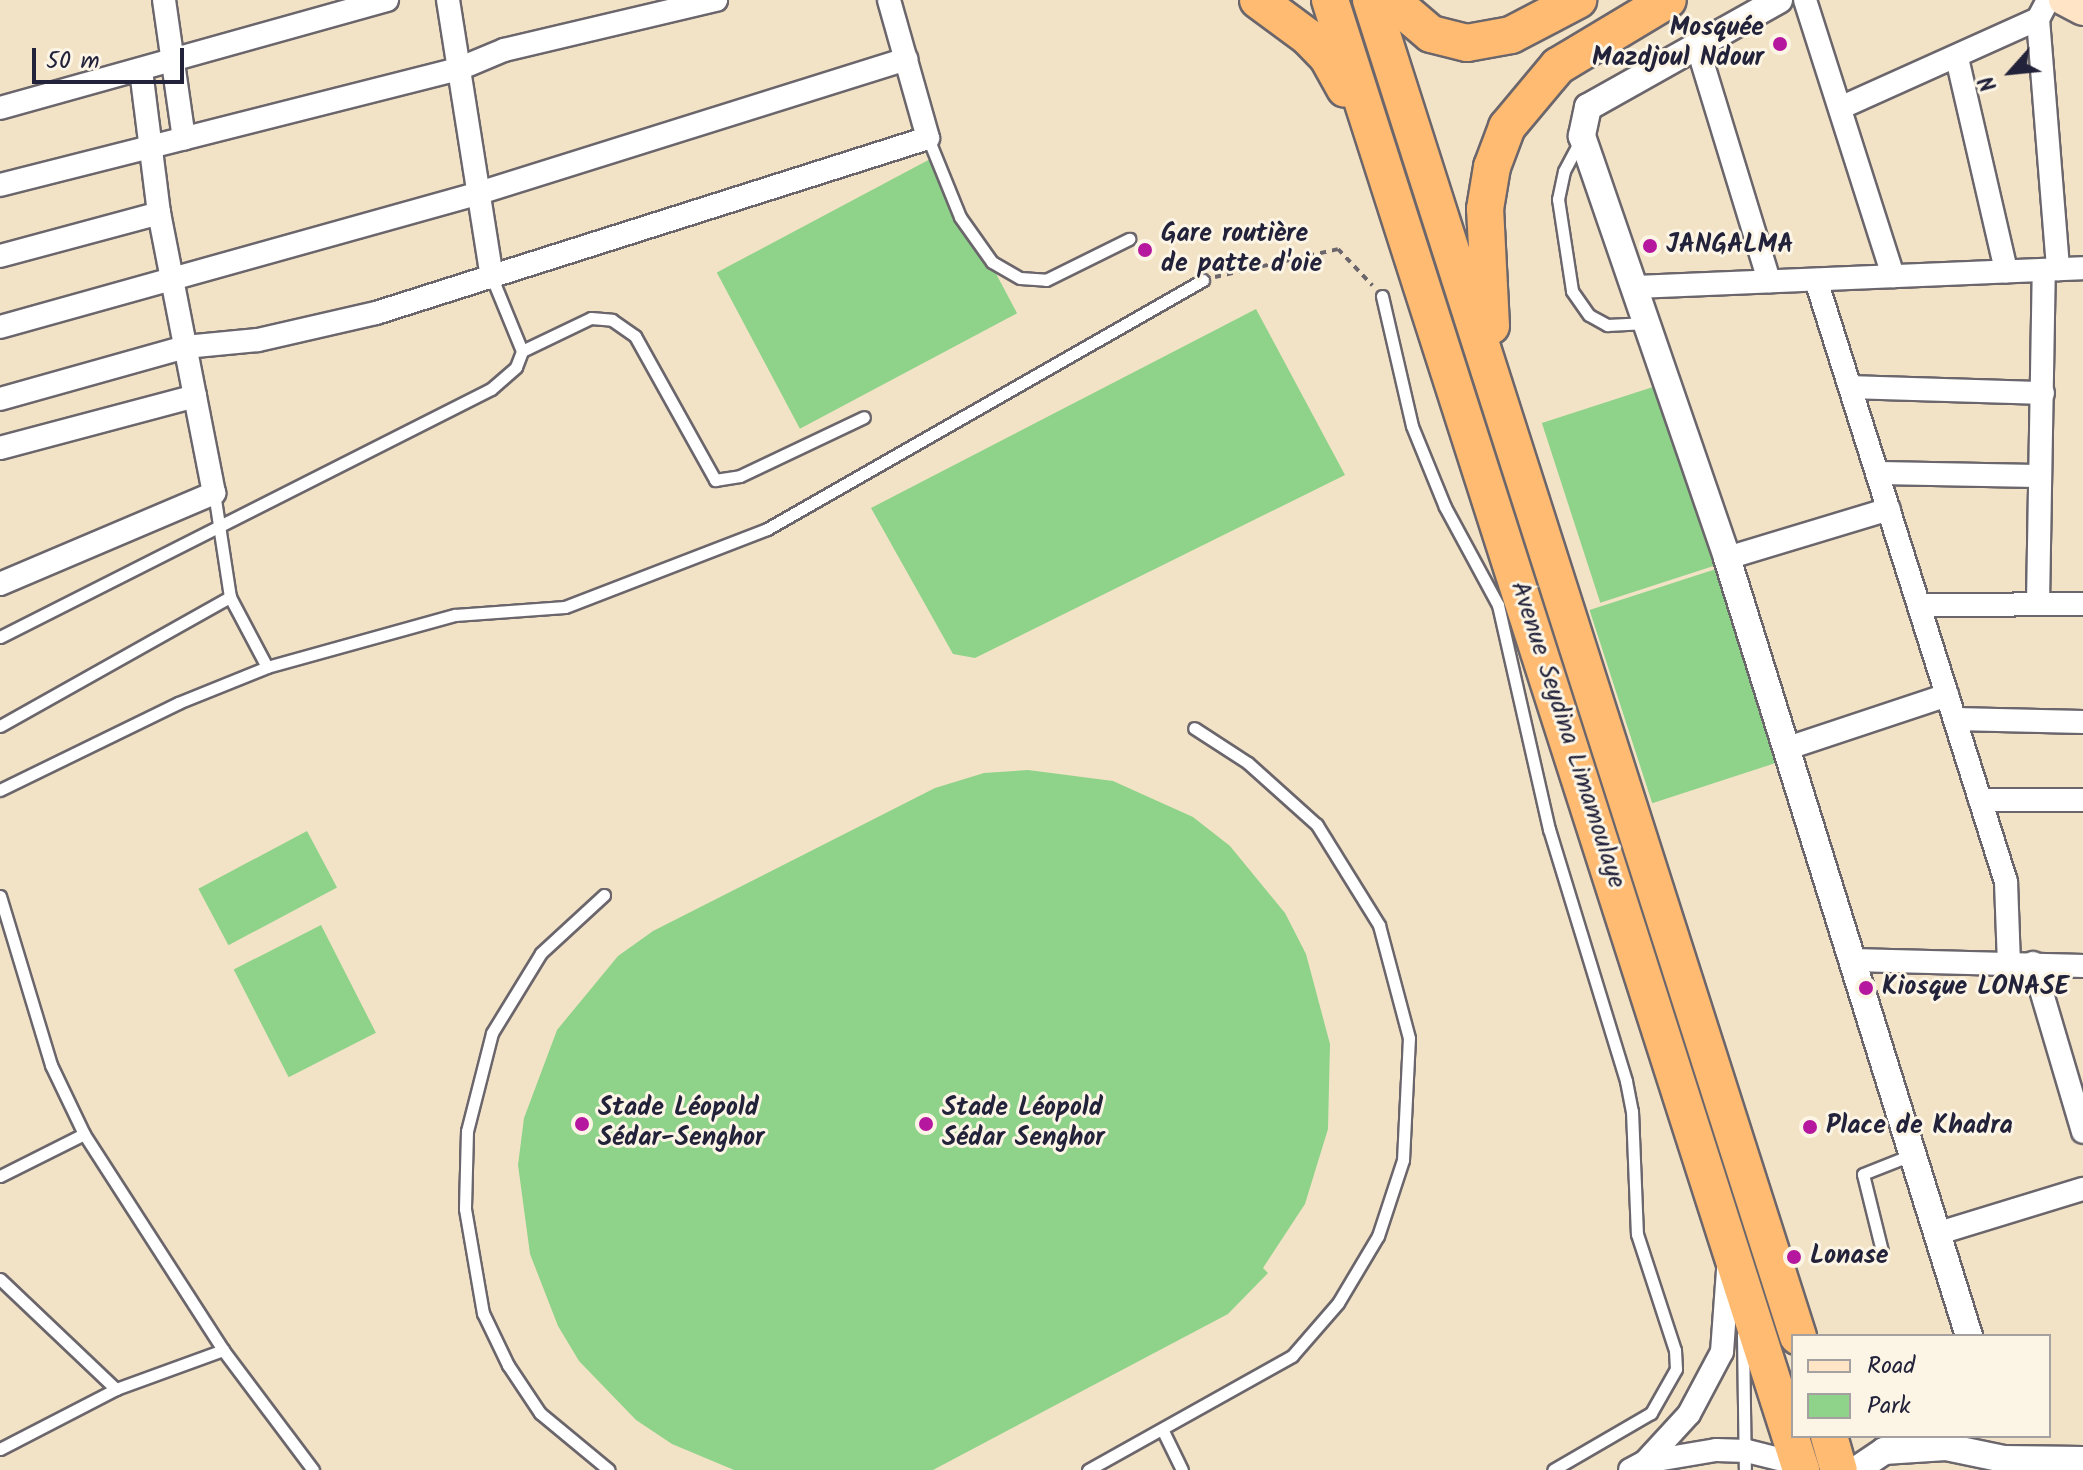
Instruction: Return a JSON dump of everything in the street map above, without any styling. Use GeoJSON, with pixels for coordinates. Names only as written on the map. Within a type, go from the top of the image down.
{"type":"FeatureCollection","features":[{"type":"Feature","properties":{"kind":"highway"},"geometry":{"type":"LineString","coordinates":[[1258,0],[1328,58],[1374,150]]}},
{"type":"Feature","properties":{"kind":"highway","name":"Avenue Seydina Limamoulaye"},"geometry":{"type":"LineString","coordinates":[[1330,0],[1374,150],[1800,1467]]}},
{"type":"Feature","properties":{"kind":"highway","name":"Avenue Seydina Limamoulaye"},"geometry":{"type":"LineString","coordinates":[[1371,0],[1797,1334]]}},
{"type":"Feature","properties":{"kind":"highway"},"geometry":{"type":"LineString","coordinates":[[1391,0],[1431,34],[1467,43],[1511,35],[1578,0]]}},
{"type":"Feature","properties":{"kind":"highway"},"geometry":{"type":"LineString","coordinates":[[1504,414],[1488,304],[1485,209],[1492,167],[1507,127],[1558,66],[1668,0]]}},
{"type":"Feature","properties":{"kind":"highway"},"geometry":{"type":"LineString","coordinates":[[1830,1438],[1839,1470]]}},
{"type":"Feature","properties":{"kind":"main road"},"geometry":{"type":"LineString","coordinates":[[2064,0],[2083,10]]}},
{"type":"Feature","properties":{"kind":"street"},"geometry":{"type":"LineString","coordinates":[[164,0],[184,139]]}},
{"type":"Feature","properties":{"kind":"street"},"geometry":{"type":"LineString","coordinates":[[0,108],[174,63],[387,0]]}},
{"type":"Feature","properties":{"kind":"street"},"geometry":{"type":"LineString","coordinates":[[448,0],[461,68],[476,194],[492,278]]}},
{"type":"Feature","properties":{"kind":"street"},"geometry":{"type":"LineString","coordinates":[[0,185],[461,68],[518,47],[716,0]]}},
{"type":"Feature","properties":{"kind":"street"},"geometry":{"type":"LineString","coordinates":[[0,399],[185,347],[273,337],[492,278],[928,138],[889,0]]}},
{"type":"Feature","properties":{"kind":"street"},"geometry":{"type":"LineString","coordinates":[[1779,0],[1588,107],[1582,136],[1727,558],[1968,1334]]}},
{"type":"Feature","properties":{"kind":"street"},"geometry":{"type":"LineString","coordinates":[[1805,0],[1893,276]]}},
{"type":"Feature","properties":{"kind":"street"},"geometry":{"type":"LineString","coordinates":[[1840,108],[1957,58],[2043,10],[2051,270],[2039,476],[2038,603]]}},
{"type":"Feature","properties":{"kind":"street"},"geometry":{"type":"LineString","coordinates":[[1697,45],[1769,281]]}},
{"type":"Feature","properties":{"kind":"street"},"geometry":{"type":"LineString","coordinates":[[1957,58],[2006,271]]}},
{"type":"Feature","properties":{"kind":"street"},"geometry":{"type":"LineString","coordinates":[[0,327],[476,194],[906,59]]}},
{"type":"Feature","properties":{"kind":"street"},"geometry":{"type":"LineString","coordinates":[[0,584],[214,493],[159,213],[148,146],[141,71]]}},
{"type":"Feature","properties":{"kind":"street"},"geometry":{"type":"LineString","coordinates":[[0,256],[159,213]]}},
{"type":"Feature","properties":{"kind":"street"},"geometry":{"type":"LineString","coordinates":[[1635,287],[2083,268]]}},
{"type":"Feature","properties":{"kind":"street"},"geometry":{"type":"LineString","coordinates":[[1816,280],[2006,882],[2009,963]]}},
{"type":"Feature","properties":{"kind":"street"},"geometry":{"type":"LineString","coordinates":[[1851,387],[2043,393]]}},
{"type":"Feature","properties":{"kind":"street"},"geometry":{"type":"LineString","coordinates":[[0,448],[195,396]]}},
{"type":"Feature","properties":{"kind":"street"},"geometry":{"type":"LineString","coordinates":[[1877,473],[2039,476]]}},
{"type":"Feature","properties":{"kind":"street"},"geometry":{"type":"LineString","coordinates":[[1727,558],[1889,509]]}},
{"type":"Feature","properties":{"kind":"street"},"geometry":{"type":"LineString","coordinates":[[1919,605],[2083,604]]}},
{"type":"Feature","properties":{"kind":"street"},"geometry":{"type":"LineString","coordinates":[[1788,748],[1947,695]]}},
{"type":"Feature","properties":{"kind":"street"},"geometry":{"type":"LineString","coordinates":[[1955,719],[2083,722]]}},
{"type":"Feature","properties":{"kind":"street"},"geometry":{"type":"LineString","coordinates":[[1980,800],[2083,800]]}},
{"type":"Feature","properties":{"kind":"street"},"geometry":{"type":"LineString","coordinates":[[1854,960],[2083,966]]}},
{"type":"Feature","properties":{"kind":"street"},"geometry":{"type":"LineString","coordinates":[[2033,963],[2074,1069],[2083,1132]]}},
{"type":"Feature","properties":{"kind":"street"},"geometry":{"type":"LineString","coordinates":[[1939,1233],[2083,1189]]}},
{"type":"Feature","properties":{"kind":"street"},"geometry":{"type":"LineString","coordinates":[[1637,1466],[1689,1414],[1722,1352],[1727,1240]]}},
{"type":"Feature","properties":{"kind":"street"},"geometry":{"type":"LineString","coordinates":[[1856,1470],[1884,1451],[1945,1445],[2004,1455],[2083,1460]]}},
{"type":"Feature","properties":{"kind":"street"},"geometry":{"type":"LineString","coordinates":[[1637,1466],[1716,1450],[1746,1460],[1800,1467]]}},
{"type":"Feature","properties":{"kind":"lane"},"geometry":{"type":"LineString","coordinates":[[1582,136],[1564,171],[1558,199],[1572,291],[1589,315],[1607,325],[1647,323]]}},
{"type":"Feature","properties":{"kind":"lane"},"geometry":{"type":"LineString","coordinates":[[928,138],[960,217],[992,262],[1020,278],[1046,280],[1129,239]]}},
{"type":"Feature","properties":{"kind":"lane"},"geometry":{"type":"LineString","coordinates":[[0,637],[218,524],[491,389],[516,367],[522,351],[492,278]]}},
{"type":"Feature","properties":{"kind":"lane"},"geometry":{"type":"LineString","coordinates":[[0,790],[178,703],[267,667],[455,615],[565,607],[767,529],[1203,280]]}},
{"type":"Feature","properties":{"kind":"lane"},"geometry":{"type":"LineString","coordinates":[[1382,296],[1412,426],[1445,507],[1498,605],[1549,829],[1626,1081],[1637,1234],[1675,1350],[1676,1369],[1651,1413],[1553,1470]]}},
{"type":"Feature","properties":{"kind":"lane"},"geometry":{"type":"LineString","coordinates":[[522,351],[591,318],[612,320],[635,336],[715,480],[740,476],[864,417]]}},
{"type":"Feature","properties":{"kind":"lane"},"geometry":{"type":"LineString","coordinates":[[214,493],[230,597],[267,667]]}},
{"type":"Feature","properties":{"kind":"lane"},"geometry":{"type":"LineString","coordinates":[[0,726],[230,597]]}},
{"type":"Feature","properties":{"kind":"lane"},"geometry":{"type":"LineString","coordinates":[[1088,1470],[1163,1431],[1292,1356],[1338,1303],[1378,1236],[1403,1160],[1408,1053],[1379,925],[1317,825],[1248,763],[1194,728]]}},
{"type":"Feature","properties":{"kind":"lane"},"geometry":{"type":"LineString","coordinates":[[604,895],[541,953],[492,1033],[467,1131],[465,1209],[483,1313],[508,1365],[540,1413],[609,1470]]}},
{"type":"Feature","properties":{"kind":"lane"},"geometry":{"type":"LineString","coordinates":[[0,896],[51,1065],[84,1134],[223,1350],[313,1470]]}},
{"type":"Feature","properties":{"kind":"lane"},"geometry":{"type":"LineString","coordinates":[[0,1176],[84,1134]]}},
{"type":"Feature","properties":{"kind":"lane"},"geometry":{"type":"LineString","coordinates":[[1882,1251],[1863,1174],[1914,1153]]}},
{"type":"Feature","properties":{"kind":"lane"},"geometry":{"type":"LineString","coordinates":[[0,1279],[116,1389]]}},
{"type":"Feature","properties":{"kind":"lane"},"geometry":{"type":"LineString","coordinates":[[1741,1284],[1746,1460]]}},
{"type":"Feature","properties":{"kind":"lane"},"geometry":{"type":"LineString","coordinates":[[0,1449],[116,1389],[223,1350]]}},
{"type":"Feature","properties":{"kind":"lane"},"geometry":{"type":"LineString","coordinates":[[1163,1431],[1182,1470]]}},
{"type":"Feature","properties":{"kind":"path"},"geometry":{"type":"LineString","coordinates":[[1203,280],[1338,249],[1382,296]]}},
{"type":"Feature","properties":{"kind":"green space"},"geometry":{"type":"Polygon","coordinates":[[[934,157],[1017,313],[800,429],[717,272],[934,157]]]}},
{"type":"Feature","properties":{"kind":"green space"},"geometry":{"type":"Polygon","coordinates":[[[1256,309],[1345,475],[975,658],[953,654],[871,508],[1256,309]]]}},
{"type":"Feature","properties":{"kind":"green space"},"geometry":{"type":"Polygon","coordinates":[[[1656,386],[1714,566],[1600,603],[1542,423],[1656,386]]]}},
{"type":"Feature","properties":{"kind":"green space"},"geometry":{"type":"Polygon","coordinates":[[[1716,569],[1779,762],[1652,803],[1590,610],[1716,569]]]}},
{"type":"Feature","properties":{"kind":"green space","name":"Stade Léopold Sédar Senghor"},"geometry":{"type":"Polygon","coordinates":[[[1028,770],[1113,781],[1193,817],[1230,846],[1285,913],[1306,954],[1330,1044],[1328,1129],[1305,1204],[1263,1268],[1268,1273],[1228,1314],[933,1470],[734,1470],[672,1444],[636,1420],[579,1361],[558,1326],[530,1254],[518,1165],[524,1118],[557,1030],[618,956],[653,931],[935,788],[984,773],[1028,770]]]}},
{"type":"Feature","properties":{"kind":"green space"},"geometry":{"type":"Polygon","coordinates":[[[307,831],[337,888],[228,945],[198,889],[307,831]]]}},
{"type":"Feature","properties":{"kind":"green space"},"geometry":{"type":"Polygon","coordinates":[[[321,925],[376,1033],[289,1077],[234,969],[321,925]]]}},
{"type":"Feature","properties":{"kind":"place","name":"Mosquée Mazdjoul Ndour"},"geometry":{"type":"Point","coordinates":[1780,44]}},
{"type":"Feature","properties":{"kind":"place","name":"JANGALMA"},"geometry":{"type":"Point","coordinates":[1650,246]}},
{"type":"Feature","properties":{"kind":"place","name":"Gare routière de patte d'oie"},"geometry":{"type":"Point","coordinates":[1145,250]}},
{"type":"Feature","properties":{"kind":"place","name":"Kiosque LONASE"},"geometry":{"type":"Point","coordinates":[1866,988]}},
{"type":"Feature","properties":{"kind":"place","name":"Stade Léopold Sédar-Senghor"},"geometry":{"type":"Point","coordinates":[582,1124]}},
{"type":"Feature","properties":{"kind":"place","name":"Stade Léopold Sédar Senghor"},"geometry":{"type":"Point","coordinates":[926,1124]}},
{"type":"Feature","properties":{"kind":"place","name":"Place de Khadra"},"geometry":{"type":"Point","coordinates":[1810,1127]}},
{"type":"Feature","properties":{"kind":"place","name":"Lonase"},"geometry":{"type":"Point","coordinates":[1794,1257]}}]}
